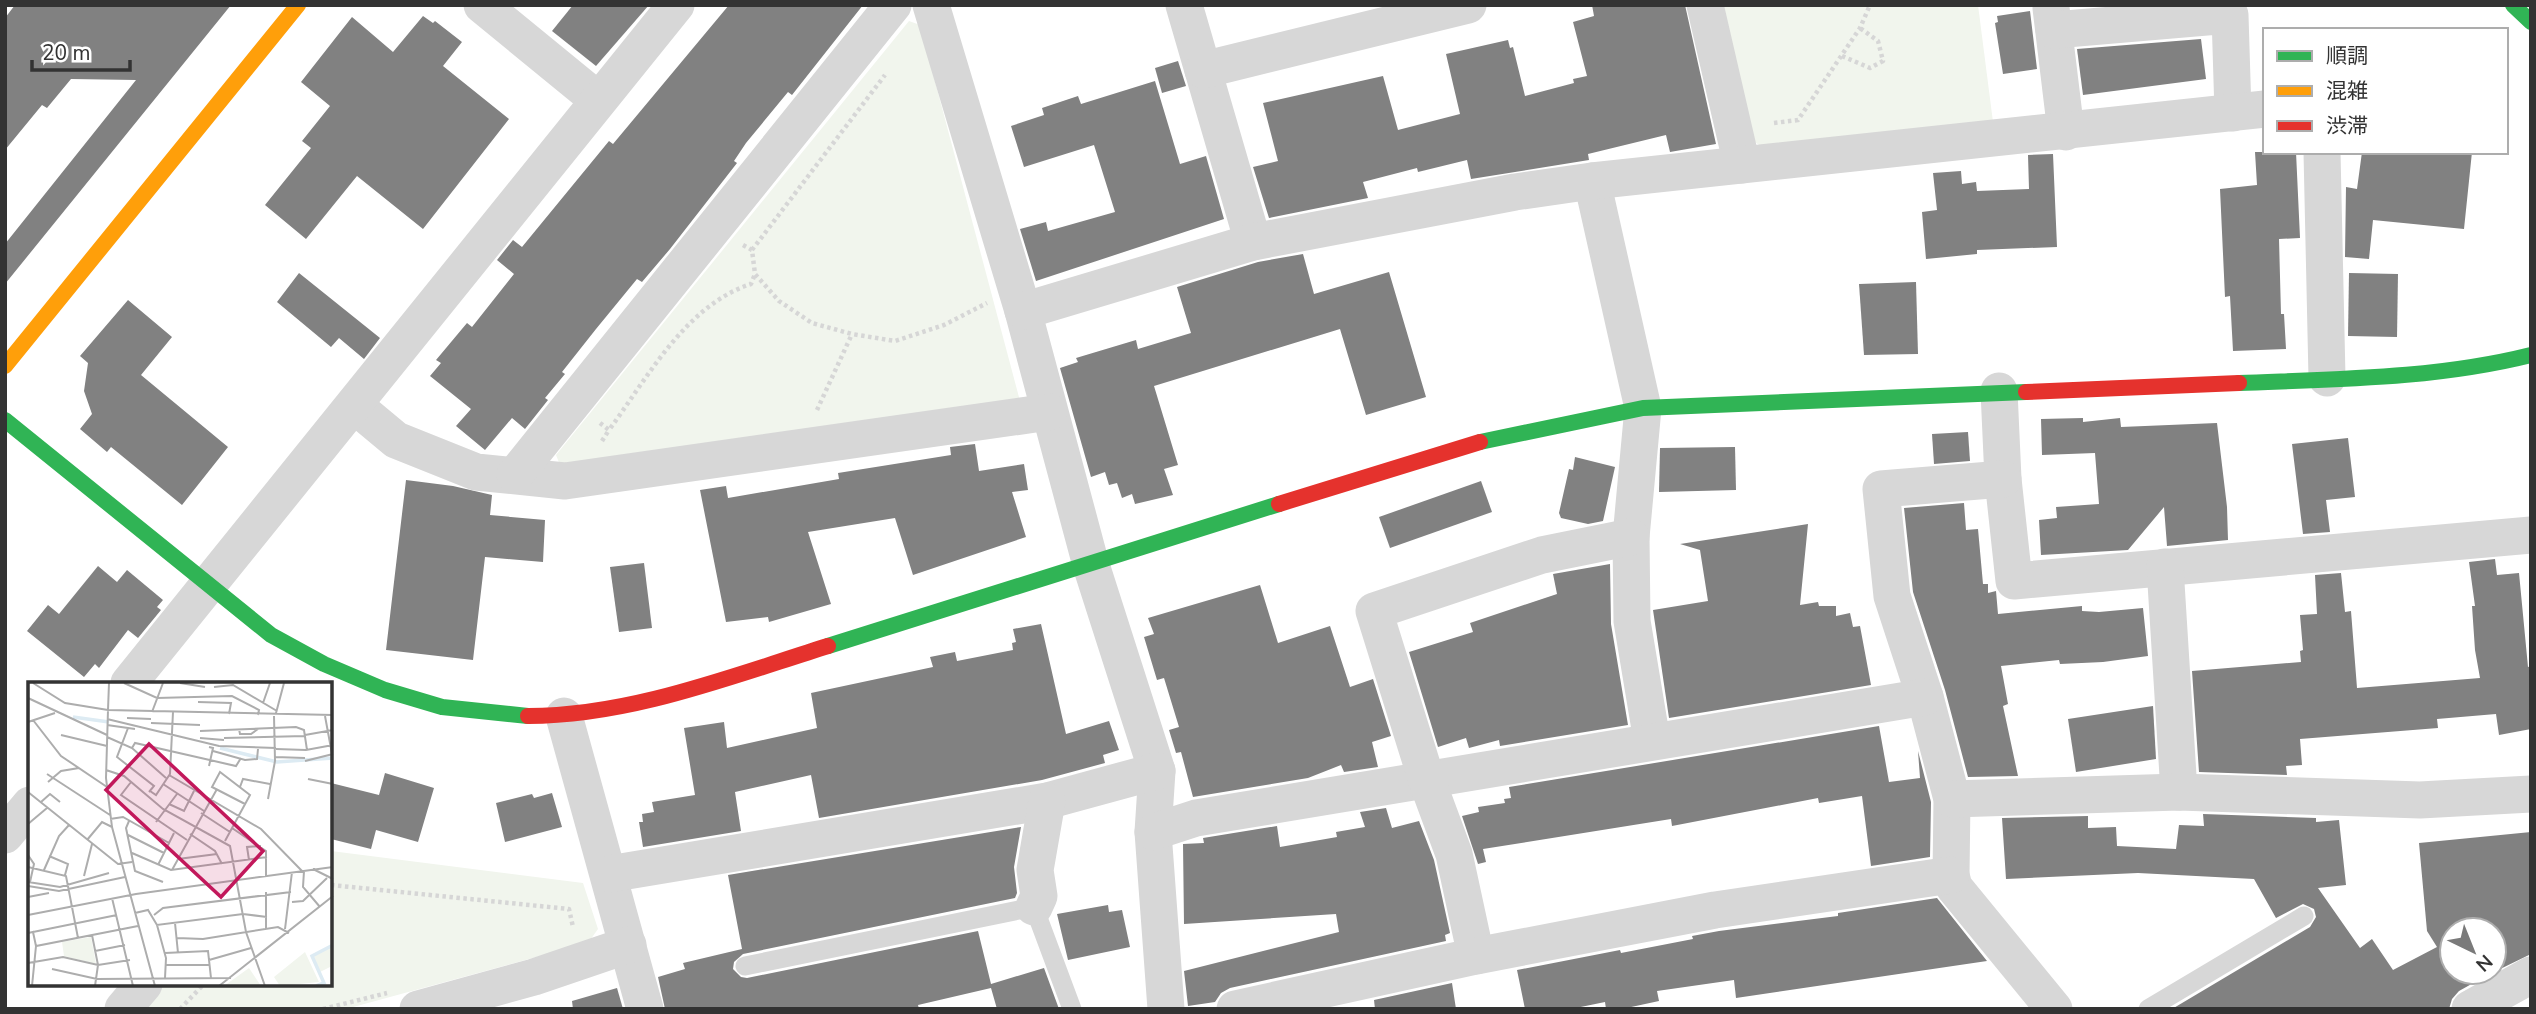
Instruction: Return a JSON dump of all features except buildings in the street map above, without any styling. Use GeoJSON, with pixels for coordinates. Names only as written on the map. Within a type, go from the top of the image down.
{"type":"FeatureCollection","features":[{"type":"Feature","properties":{"kind":"street"},"geometry":{"type":"LineString","coordinates":[[5,366],[298,5]]}},
{"type":"Feature","properties":{"kind":"street"},"geometry":{"type":"LineString","coordinates":[[482,5],[598,100]]}},
{"type":"Feature","properties":{"kind":"street"},"geometry":{"type":"LineString","coordinates":[[130,682],[676,5]]}},
{"type":"Feature","properties":{"kind":"street"},"geometry":{"type":"LineString","coordinates":[[515,475],[893,5]]}},
{"type":"Feature","properties":{"kind":"street"},"geometry":{"type":"LineString","coordinates":[[931,5],[1002,299],[1049,412],[1091,565],[1157,771],[1153,832],[1166,1009]]}},
{"type":"Feature","properties":{"kind":"street"},"geometry":{"type":"LineString","coordinates":[[1184,5],[1254,242]]}},
{"type":"Feature","properties":{"kind":"street"},"geometry":{"type":"LineString","coordinates":[[1203,70],[1468,5]]}},
{"type":"Feature","properties":{"kind":"street"},"geometry":{"type":"LineString","coordinates":[[1705,5],[1738,148]]}},
{"type":"Feature","properties":{"kind":"street"},"geometry":{"type":"LineString","coordinates":[[2513,5],[2531,22]]}},
{"type":"Feature","properties":{"kind":"street"},"geometry":{"type":"LineString","coordinates":[[1002,299],[1254,242],[1515,192],[1592,181],[1738,148],[2066,132],[2249,111],[2230,15],[2052,18],[2066,132]]}},
{"type":"Feature","properties":{"kind":"street"},"geometry":{"type":"LineString","coordinates":[[2322,154],[2327,378]]}},
{"type":"Feature","properties":{"kind":"street"},"geometry":{"type":"LineString","coordinates":[[1592,181],[1643,408],[1631,537],[1632,621],[1652,741]]}},
{"type":"Feature","properties":{"kind":"street"},"geometry":{"type":"LineString","coordinates":[[5,420],[271,635],[324,664],[384,690],[443,707],[506,716],[564,716],[682,691],[1091,565],[1404,464],[1507,435],[1643,408],[1999,391],[2394,377],[2470,368],[2531,355]]}},
{"type":"Feature","properties":{"kind":"street"},"geometry":{"type":"LineString","coordinates":[[1999,391],[2003,478],[2014,580],[2531,535]]}},
{"type":"Feature","properties":{"kind":"street"},"geometry":{"type":"LineString","coordinates":[[354,405],[396,440],[476,472],[565,481],[1049,412]]}},
{"type":"Feature","properties":{"kind":"street"},"geometry":{"type":"LineString","coordinates":[[2003,478],[1881,489],[1892,597],[1925,697],[1952,799],[1951,875],[1954,887],[2054,1009]]}},
{"type":"Feature","properties":{"kind":"street"},"geometry":{"type":"LineString","coordinates":[[1476,956],[1454,854],[1427,781],[1374,611],[1542,555],[1631,537]]}},
{"type":"Feature","properties":{"kind":"street"},"geometry":{"type":"LineString","coordinates":[[2165,567],[2179,792]]}},
{"type":"Feature","properties":{"kind":"street"},"geometry":{"type":"LineString","coordinates":[[1153,832],[1196,818],[1925,697]]}},
{"type":"Feature","properties":{"kind":"street"},"geometry":{"type":"LineString","coordinates":[[564,716],[645,1009]]}},
{"type":"Feature","properties":{"kind":"street"},"geometry":{"type":"LineString","coordinates":[[609,874],[1047,801],[1157,771]]}},
{"type":"Feature","properties":{"kind":"street"},"geometry":{"type":"LineString","coordinates":[[1952,799],[2179,792],[2420,800],[2531,794]]}},
{"type":"Feature","properties":{"kind":"street"},"geometry":{"type":"LineString","coordinates":[[1034,907],[1039,896],[1035,870],[1047,801]]}},
{"type":"Feature","properties":{"kind":"street"},"geometry":{"type":"LineString","coordinates":[[5,835],[28,808]]}},
{"type":"Feature","properties":{"kind":"street"},"geometry":{"type":"LineString","coordinates":[[1235,1009],[1476,956],[1716,910],[1951,875]]}},
{"type":"Feature","properties":{"kind":"street"},"geometry":{"type":"LineString","coordinates":[[418,1009],[534,977],[628,945]]}},
{"type":"Feature","properties":{"kind":"street"},"geometry":{"type":"LineString","coordinates":[[2470,1009],[2531,975]]}},
{"type":"Feature","properties":{"kind":"street"},"geometry":{"type":"LineString","coordinates":[[123,1009],[142,986]]}},
{"type":"Feature","properties":{"kind":"lane"},"geometry":{"type":"LineString","coordinates":[[745,967],[1034,907],[1072,1009]]}},
{"type":"Feature","properties":{"kind":"lane"},"geometry":{"type":"LineString","coordinates":[[2148,1009],[2304,916]]}},
{"type":"Feature","properties":{"kind":"path"},"geometry":{"type":"LineString","coordinates":[[1738,148],[1798,120],[1860,28],[1870,5]]}},
{"type":"Feature","properties":{"kind":"path"},"geometry":{"type":"LineString","coordinates":[[1842,56],[1870,68],[1883,61],[1878,41],[1860,28]]}},
{"type":"Feature","properties":{"kind":"path"},"geometry":{"type":"LineString","coordinates":[[573,403],[609,430],[699,313],[726,292],[751,284],[755,274],[752,250],[894,64]]}},
{"type":"Feature","properties":{"kind":"path"},"geometry":{"type":"LineString","coordinates":[[712,230],[752,250]]}},
{"type":"Feature","properties":{"kind":"path"},"geometry":{"type":"LineString","coordinates":[[755,274],[779,301],[812,323],[852,334],[895,341],[944,325],[1002,299]]}},
{"type":"Feature","properties":{"kind":"path"},"geometry":{"type":"LineString","coordinates":[[795,449],[809,427],[852,334]]}},
{"type":"Feature","properties":{"kind":"path"},"geometry":{"type":"LineString","coordinates":[[332,885],[569,909]]}},
{"type":"Feature","properties":{"kind":"path"},"geometry":{"type":"LineString","coordinates":[[180,1009],[202,986]]}},
{"type":"Feature","properties":{"kind":"shaded area"},"geometry":{"type":"Polygon","coordinates":[[[1721,5],[1978,5],[1993,122],[1762,147],[1749,138],[1721,5]]]}},
{"type":"Feature","properties":{"kind":"shaded area"},"geometry":{"type":"Polygon","coordinates":[[[909,21],[920,25],[1020,401],[560,465],[556,455],[909,21]]]}},
{"type":"Feature","properties":{"kind":"shaded area"},"geometry":{"type":"Polygon","coordinates":[[[332,851],[583,883],[598,929],[588,943],[346,1009],[143,1009],[162,986],[332,986],[332,851]]]}},
{"type":"Feature","properties":{"kind":"traffic: fast"},"geometry":{"type":"LineString","coordinates":[[2513,5],[2531,22]]}},
{"type":"Feature","properties":{"kind":"traffic: fast"},"geometry":{"type":"LineString","coordinates":[[2239,383],[2422,373],[2531,355]]}},
{"type":"Feature","properties":{"kind":"traffic: fast"},"geometry":{"type":"LineString","coordinates":[[1480,442],[1643,408],[2026,392]]}},
{"type":"Feature","properties":{"kind":"traffic: fast"},"geometry":{"type":"LineString","coordinates":[[5,420],[271,635],[324,664],[385,690],[442,707],[528,716]]}},
{"type":"Feature","properties":{"kind":"traffic: fast"},"geometry":{"type":"LineString","coordinates":[[828,646],[1279,504]]}},
{"type":"Feature","properties":{"kind":"traffic: slow"},"geometry":{"type":"LineString","coordinates":[[5,366],[298,5]]}},
{"type":"Feature","properties":{"kind":"traffic: jam"},"geometry":{"type":"LineString","coordinates":[[2026,392],[2239,383]]}},
{"type":"Feature","properties":{"kind":"traffic: jam"},"geometry":{"type":"LineString","coordinates":[[1279,504],[1480,442]]}},
{"type":"Feature","properties":{"kind":"traffic: jam"},"geometry":{"type":"LineString","coordinates":[[528,716],[566,714],[642,702],[828,646]]}}]}
